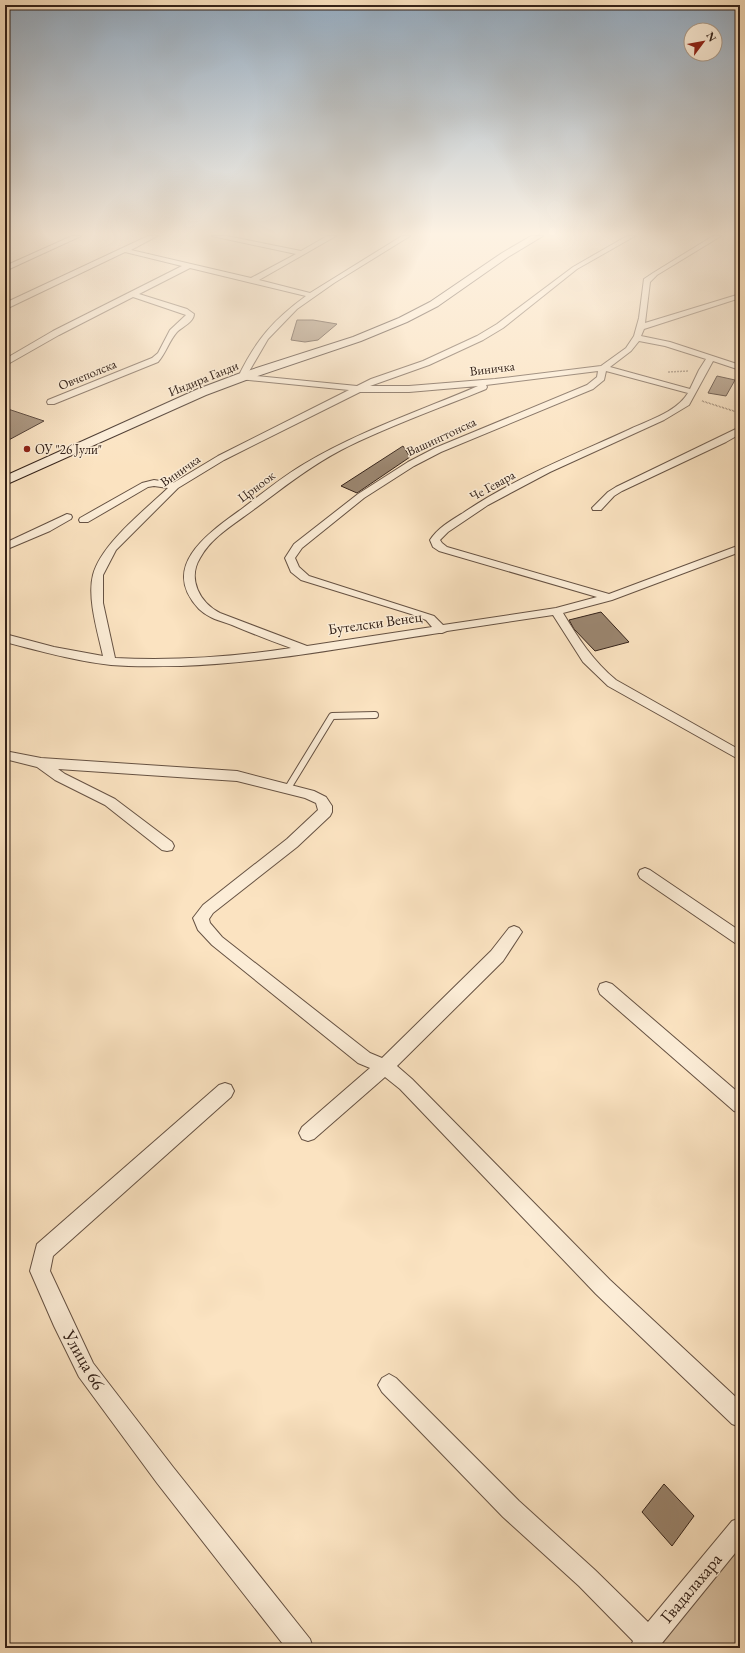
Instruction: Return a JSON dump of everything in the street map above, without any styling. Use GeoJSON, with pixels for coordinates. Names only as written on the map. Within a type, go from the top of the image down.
{"type":"FeatureCollection","features":[{"type":"Feature","properties":{"kind":"street"},"geometry":{"type":"LineString","coordinates":[[5,362],[56,333],[95,313]]}},
{"type":"Feature","properties":{"kind":"street","name":"Овчеполска"},"geometry":{"type":"LineString","coordinates":[[50,402],[155,360],[161,354],[173,332],[190,317],[190,314],[188,313]]}},
{"type":"Feature","properties":{"kind":"street"},"geometry":{"type":"LineString","coordinates":[[242,377],[255,351],[266,336],[290,313]]}},
{"type":"Feature","properties":{"kind":"street","name":"Индира Ганди"},"geometry":{"type":"LineString","coordinates":[[5,481],[202,392],[242,377],[357,339],[416,313]]}},
{"type":"Feature","properties":{"kind":"street","name":"Виничка"},"geometry":{"type":"LineString","coordinates":[[110,661],[97,603],[98,575],[111,549],[175,486],[220,458],[374,381],[426,364],[480,338],[500,326],[516,313]]}},
{"type":"Feature","properties":{"kind":"street"},"geometry":{"type":"LineString","coordinates":[[586,369],[601,378],[603,368],[621,357],[632,347],[641,327],[643,313]]}},
{"type":"Feature","properties":{"kind":"street"},"geometry":{"type":"LineString","coordinates":[[641,327],[685,313]]}},
{"type":"Feature","properties":{"kind":"street"},"geometry":{"type":"LineString","coordinates":[[637,338],[667,344],[740,368]]}},
{"type":"Feature","properties":{"kind":"street"},"geometry":{"type":"LineString","coordinates":[[603,368],[691,395],[710,358]]}},
{"type":"Feature","properties":{"kind":"street","name":"Виничка"},"geometry":{"type":"LineString","coordinates":[[242,377],[359,389],[409,389],[495,382],[603,368]]}},
{"type":"Feature","properties":{"kind":"street","name":"Вашингтонска"},"geometry":{"type":"LineString","coordinates":[[442,630],[430,618],[415,612],[305,578],[296,572],[291,565],[290,558],[298,546],[361,496],[411,464],[438,450],[584,390],[597,383],[601,378]]}},
{"type":"Feature","properties":{"kind":"street","name":"Црноок"},"geometry":{"type":"LineString","coordinates":[[306,650],[251,629],[206,608],[195,596],[189,581],[191,562],[197,552],[216,532],[287,479],[316,460],[381,428],[495,382]]}},
{"type":"Feature","properties":{"kind":"street","name":"Че Гевара"},"geometry":{"type":"LineString","coordinates":[[608,598],[443,549],[437,545],[435,540],[444,530],[484,503],[547,470],[661,418],[686,402],[691,395]]}},
{"type":"Feature","properties":{"kind":"street"},"geometry":{"type":"LineString","coordinates":[[597,508],[618,489],[716,443],[740,430]]}},
{"type":"Feature","properties":{"kind":"street"},"geometry":{"type":"LineString","coordinates":[[84,520],[145,485],[154,483],[175,486]]}},
{"type":"Feature","properties":{"kind":"street"},"geometry":{"type":"LineString","coordinates":[[5,547],[46,529],[67,517]]}},
{"type":"Feature","properties":{"kind":"street","name":"Бутелски Венец"},"geometry":{"type":"LineString","coordinates":[[5,638],[52,652],[140,664],[208,661],[266,656],[442,630],[556,611],[608,598],[740,548]]}},
{"type":"Feature","properties":{"kind":"street"},"geometry":{"type":"LineString","coordinates":[[556,611],[588,661],[598,672],[612,683],[740,756]]}},
{"type":"Feature","properties":{"kind":"street"},"geometry":{"type":"LineString","coordinates":[[5,755],[41,763],[237,776],[288,788],[309,794],[321,800],[326,806],[325,812],[292,843],[208,909],[200,918],[203,926],[217,941],[364,1058],[385,1067],[406,1084],[603,1287],[740,1416]]}},
{"type":"Feature","properties":{"kind":"street"},"geometry":{"type":"LineString","coordinates":[[41,763],[60,777],[110,802],[167,846]]}},
{"type":"Feature","properties":{"kind":"street"},"geometry":{"type":"LineString","coordinates":[[645,874],[740,940]]}},
{"type":"Feature","properties":{"kind":"street"},"geometry":{"type":"LineString","coordinates":[[308,1132],[363,1083],[385,1067],[497,956],[514,932]]}},
{"type":"Feature","properties":{"kind":"street"},"geometry":{"type":"LineString","coordinates":[[606,989],[740,1105]]}},
{"type":"Feature","properties":{"kind":"street","name":"Улица 66"},"geometry":{"type":"LineString","coordinates":[[225,1091],[44,1251],[40,1271],[86,1370],[165,1475],[301,1648]]}},
{"type":"Feature","properties":{"kind":"street"},"geometry":{"type":"LineString","coordinates":[[389,1385],[511,1509],[587,1578],[645,1643]]}},
{"type":"Feature","properties":{"kind":"street","name":"Гвадалахара"},"geometry":{"type":"LineString","coordinates":[[645,1643],[740,1530]]}},
{"type":"Feature","properties":{"kind":"lane"},"geometry":{"type":"LineString","coordinates":[[288,788],[332,716],[375,715]]}},
{"type":"Feature","properties":{"kind":"path"},"geometry":{"type":"LineString","coordinates":[[691,395],[711,404],[740,413]]}},
{"type":"Feature","properties":{"kind":"shaded area"},"geometry":{"type":"Polygon","coordinates":[[[740,1543],[740,1648],[658,1648],[740,1543]]]}},
{"type":"Feature","properties":{"kind":"building"},"geometry":{"type":"Polygon","coordinates":[[[297,320],[313,320],[337,324],[318,340],[305,342],[291,340],[297,320]]]}},
{"type":"Feature","properties":{"kind":"building"},"geometry":{"type":"Polygon","coordinates":[[[717,376],[735,380],[726,396],[708,393],[717,376]]]}},
{"type":"Feature","properties":{"kind":"building"},"geometry":{"type":"Polygon","coordinates":[[[5,408],[44,421],[5,442],[5,408]]]}},
{"type":"Feature","properties":{"kind":"building"},"geometry":{"type":"Polygon","coordinates":[[[403,446],[410,457],[357,493],[341,486],[403,446]]]}},
{"type":"Feature","properties":{"kind":"building"},"geometry":{"type":"Polygon","coordinates":[[[601,612],[629,642],[595,651],[574,629],[569,620],[601,612]]]}},
{"type":"Feature","properties":{"kind":"building"},"geometry":{"type":"Polygon","coordinates":[[[664,1484],[694,1516],[672,1546],[642,1512],[664,1484]]]}},
{"type":"Feature","properties":{"kind":"place","name":"ОУ \"26 Јули\""},"geometry":{"type":"Point","coordinates":[27,449]}}]}
